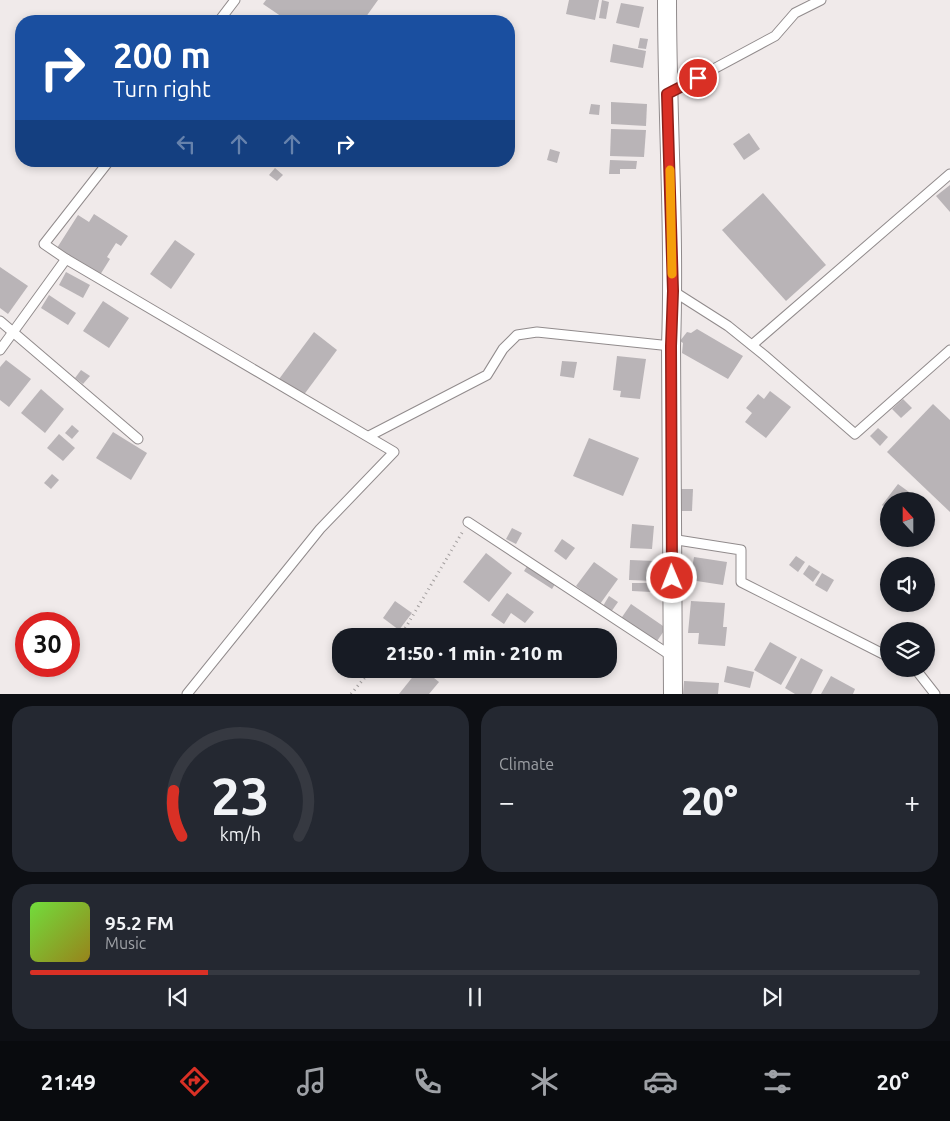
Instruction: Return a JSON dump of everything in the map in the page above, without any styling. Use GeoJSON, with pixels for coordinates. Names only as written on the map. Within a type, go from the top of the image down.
{"type":"FeatureCollection","features":[{"type":"Feature","properties":{"kind":"street"},"geometry":{"type":"LineString","coordinates":[[667,0],[667,94],[673,291],[671,346],[673,694]]}},
{"type":"Feature","properties":{"kind":"lane"},"geometry":{"type":"LineString","coordinates":[[224,15],[235,0]]}},
{"type":"Feature","properties":{"kind":"lane"},"geometry":{"type":"LineString","coordinates":[[667,94],[775,36],[795,13],[821,0]]}},
{"type":"Feature","properties":{"kind":"lane"},"geometry":{"type":"LineString","coordinates":[[104,167],[44,244],[66,259],[394,452],[320,529],[187,694]]}},
{"type":"Feature","properties":{"kind":"lane"},"geometry":{"type":"LineString","coordinates":[[752,345],[950,174]]}},
{"type":"Feature","properties":{"kind":"lane"},"geometry":{"type":"LineString","coordinates":[[0,350],[66,259]]}},
{"type":"Feature","properties":{"kind":"lane"},"geometry":{"type":"LineString","coordinates":[[673,291],[728,326],[855,434],[950,350]]}},
{"type":"Feature","properties":{"kind":"lane"},"geometry":{"type":"LineString","coordinates":[[0,321],[13,330],[138,439]]}},
{"type":"Feature","properties":{"kind":"lane"},"geometry":{"type":"LineString","coordinates":[[369,436],[487,375],[503,349],[517,335],[537,332],[671,346]]}},
{"type":"Feature","properties":{"kind":"lane"},"geometry":{"type":"LineString","coordinates":[[468,522],[673,657]]}},
{"type":"Feature","properties":{"kind":"lane"},"geometry":{"type":"LineString","coordinates":[[671,539],[741,550],[741,582],[880,652]]}},
{"type":"Feature","properties":{"kind":"lane"},"geometry":{"type":"LineString","coordinates":[[922,677],[936,694]]}},
{"type":"Feature","properties":{"kind":"path"},"geometry":{"type":"LineString","coordinates":[[405,628],[468,522]]}},
{"type":"Feature","properties":{"kind":"path"},"geometry":{"type":"LineString","coordinates":[[351,694],[364,678]]}},
{"type":"Feature","properties":{"kind":"building"},"geometry":{"type":"Polygon","coordinates":[[[266,0],[378,0],[367,15],[279,15],[263,4],[266,0]]]}},
{"type":"Feature","properties":{"kind":"building"},"geometry":{"type":"Polygon","coordinates":[[[569,0],[599,0],[595,20],[566,14],[569,0]]]}},
{"type":"Feature","properties":{"kind":"building"},"geometry":{"type":"Polygon","coordinates":[[[602,0],[609,2],[606,19],[599,18],[602,0]]]}},
{"type":"Feature","properties":{"kind":"building"},"geometry":{"type":"Polygon","coordinates":[[[621,3],[644,7],[639,28],[616,23],[621,3]]]}},
{"type":"Feature","properties":{"kind":"building"},"geometry":{"type":"Polygon","coordinates":[[[640,38],[648,39],[646,49],[638,48],[640,38]]]}},
{"type":"Feature","properties":{"kind":"building"},"geometry":{"type":"Polygon","coordinates":[[[613,44],[646,51],[643,68],[610,62],[613,44]]]}},
{"type":"Feature","properties":{"kind":"building"},"geometry":{"type":"Polygon","coordinates":[[[611,102],[647,104],[646,126],[611,124],[611,102]]]}},
{"type":"Feature","properties":{"kind":"building"},"geometry":{"type":"Polygon","coordinates":[[[591,104],[600,105],[599,115],[589,114],[591,104]]]}},
{"type":"Feature","properties":{"kind":"building"},"geometry":{"type":"Polygon","coordinates":[[[611,129],[646,130],[644,157],[610,156],[611,129]]]}},
{"type":"Feature","properties":{"kind":"building"},"geometry":{"type":"Polygon","coordinates":[[[749,133],[760,149],[744,160],[733,144],[749,133]]]}},
{"type":"Feature","properties":{"kind":"building"},"geometry":{"type":"Polygon","coordinates":[[[550,149],[560,152],[557,163],[547,160],[550,149]]]}},
{"type":"Feature","properties":{"kind":"building"},"geometry":{"type":"Polygon","coordinates":[[[610,160],[637,161],[636,169],[620,169],[620,174],[609,174],[610,160]]]}},
{"type":"Feature","properties":{"kind":"building"},"geometry":{"type":"Polygon","coordinates":[[[275,168],[283,175],[277,181],[269,175],[275,168]]]}},
{"type":"Feature","properties":{"kind":"building"},"geometry":{"type":"Polygon","coordinates":[[[950,185],[950,212],[936,196],[950,185]]]}},
{"type":"Feature","properties":{"kind":"building"},"geometry":{"type":"Polygon","coordinates":[[[763,193],[826,265],[786,301],[722,230],[763,193]]]}},
{"type":"Feature","properties":{"kind":"building"},"geometry":{"type":"Polygon","coordinates":[[[94,214],[128,236],[121,246],[116,243],[107,257],[110,259],[100,275],[57,248],[78,215],[89,222],[94,214]]]}},
{"type":"Feature","properties":{"kind":"building"},"geometry":{"type":"Polygon","coordinates":[[[175,240],[195,254],[171,289],[150,274],[175,240]]]}},
{"type":"Feature","properties":{"kind":"building"},"geometry":{"type":"Polygon","coordinates":[[[0,267],[28,286],[8,314],[0,308],[0,267]]]}},
{"type":"Feature","properties":{"kind":"building"},"geometry":{"type":"Polygon","coordinates":[[[66,272],[90,285],[83,298],[59,285],[66,272]]]}},
{"type":"Feature","properties":{"kind":"building"},"geometry":{"type":"Polygon","coordinates":[[[49,295],[76,313],[68,325],[41,308],[49,295]]]}},
{"type":"Feature","properties":{"kind":"building"},"geometry":{"type":"Polygon","coordinates":[[[103,301],[129,318],[109,348],[83,331],[103,301]]]}},
{"type":"Feature","properties":{"kind":"building"},"geometry":{"type":"Polygon","coordinates":[[[697,329],[743,356],[728,379],[682,353],[683,343],[680,341],[687,332],[691,333],[697,329]]]}},
{"type":"Feature","properties":{"kind":"building"},"geometry":{"type":"Polygon","coordinates":[[[314,332],[337,350],[303,396],[279,379],[314,332]]]}},
{"type":"Feature","properties":{"kind":"building"},"geometry":{"type":"Polygon","coordinates":[[[617,356],[646,359],[640,399],[620,397],[621,391],[613,390],[617,356]]]}},
{"type":"Feature","properties":{"kind":"building"},"geometry":{"type":"Polygon","coordinates":[[[6,360],[31,379],[9,407],[0,400],[0,367],[6,360]]]}},
{"type":"Feature","properties":{"kind":"building"},"geometry":{"type":"Polygon","coordinates":[[[562,361],[577,362],[574,378],[560,376],[562,361]]]}},
{"type":"Feature","properties":{"kind":"building"},"geometry":{"type":"Polygon","coordinates":[[[81,370],[90,376],[83,384],[75,378],[81,370]]]}},
{"type":"Feature","properties":{"kind":"building"},"geometry":{"type":"Polygon","coordinates":[[[41,389],[64,409],[45,433],[21,413],[41,389]]]}},
{"type":"Feature","properties":{"kind":"building"},"geometry":{"type":"Polygon","coordinates":[[[770,391],[791,407],[766,438],[745,422],[752,413],[746,408],[758,394],[764,399],[770,391]]]}},
{"type":"Feature","properties":{"kind":"building"},"geometry":{"type":"Polygon","coordinates":[[[903,399],[912,408],[901,418],[892,409],[903,399]]]}},
{"type":"Feature","properties":{"kind":"building"},"geometry":{"type":"Polygon","coordinates":[[[933,404],[950,420],[950,512],[935,498],[935,492],[929,492],[887,452],[933,404]]]}},
{"type":"Feature","properties":{"kind":"building"},"geometry":{"type":"Polygon","coordinates":[[[72,425],[79,431],[72,439],[65,433],[72,425]]]}},
{"type":"Feature","properties":{"kind":"building"},"geometry":{"type":"Polygon","coordinates":[[[878,428],[888,437],[880,446],[870,436],[878,428]]]}},
{"type":"Feature","properties":{"kind":"building"},"geometry":{"type":"Polygon","coordinates":[[[113,432],[147,453],[131,480],[96,458],[113,432]]]}},
{"type":"Feature","properties":{"kind":"building"},"geometry":{"type":"Polygon","coordinates":[[[59,434],[75,448],[63,461],[47,448],[59,434]]]}},
{"type":"Feature","properties":{"kind":"building"},"geometry":{"type":"Polygon","coordinates":[[[589,438],[639,458],[623,496],[573,476],[589,438]]]}},
{"type":"Feature","properties":{"kind":"building"},"geometry":{"type":"Polygon","coordinates":[[[52,474],[59,480],[51,489],[44,483],[52,474]]]}},
{"type":"Feature","properties":{"kind":"building"},"geometry":{"type":"Polygon","coordinates":[[[898,484],[909,492],[892,492],[898,484]]]}},
{"type":"Feature","properties":{"kind":"building"},"geometry":{"type":"Polygon","coordinates":[[[680,489],[693,489],[692,511],[680,511],[680,489]]]}},
{"type":"Feature","properties":{"kind":"building"},"geometry":{"type":"Polygon","coordinates":[[[632,524],[654,526],[652,549],[630,548],[632,524]]]}},
{"type":"Feature","properties":{"kind":"building"},"geometry":{"type":"Polygon","coordinates":[[[512,528],[522,533],[516,544],[506,539],[512,528]]]}},
{"type":"Feature","properties":{"kind":"building"},"geometry":{"type":"Polygon","coordinates":[[[562,539],[575,548],[566,560],[554,551],[562,539]]]}},
{"type":"Feature","properties":{"kind":"building"},"geometry":{"type":"Polygon","coordinates":[[[486,553],[512,573],[489,602],[463,582],[486,553]]]}},
{"type":"Feature","properties":{"kind":"building"},"geometry":{"type":"Polygon","coordinates":[[[796,556],[805,562],[798,572],[789,565],[796,556]]]}},
{"type":"Feature","properties":{"kind":"building"},"geometry":{"type":"Polygon","coordinates":[[[694,557],[727,562],[723,585],[690,580],[694,557]]]}},
{"type":"Feature","properties":{"kind":"building"},"geometry":{"type":"Polygon","coordinates":[[[630,560],[655,561],[654,581],[629,580],[630,560]]]}},
{"type":"Feature","properties":{"kind":"building"},"geometry":{"type":"Polygon","coordinates":[[[594,562],[618,579],[600,604],[576,586],[594,562]]]}},
{"type":"Feature","properties":{"kind":"building"},"geometry":{"type":"Polygon","coordinates":[[[529,563],[557,581],[552,589],[524,571],[529,563]]]}},
{"type":"Feature","properties":{"kind":"building"},"geometry":{"type":"Polygon","coordinates":[[[809,565],[820,572],[813,582],[803,574],[809,565]]]}},
{"type":"Feature","properties":{"kind":"building"},"geometry":{"type":"Polygon","coordinates":[[[822,573],[834,580],[827,592],[815,585],[822,573]]]}},
{"type":"Feature","properties":{"kind":"building"},"geometry":{"type":"Polygon","coordinates":[[[632,583],[652,583],[651,592],[632,591],[632,583]]]}},
{"type":"Feature","properties":{"kind":"building"},"geometry":{"type":"Polygon","coordinates":[[[507,593],[534,612],[525,623],[511,613],[504,624],[491,615],[507,593]]]}},
{"type":"Feature","properties":{"kind":"building"},"geometry":{"type":"Polygon","coordinates":[[[609,596],[618,602],[611,612],[603,606],[609,596]]]}},
{"type":"Feature","properties":{"kind":"building"},"geometry":{"type":"Polygon","coordinates":[[[395,601],[412,613],[401,628],[396,628],[383,618],[395,601]]]}},
{"type":"Feature","properties":{"kind":"building"},"geometry":{"type":"Polygon","coordinates":[[[691,601],[725,603],[723,627],[727,627],[725,646],[698,644],[699,633],[688,633],[691,601]]]}},
{"type":"Feature","properties":{"kind":"building"},"geometry":{"type":"Polygon","coordinates":[[[631,604],[666,628],[655,644],[620,620],[631,604]]]}},
{"type":"Feature","properties":{"kind":"building"},"geometry":{"type":"Polygon","coordinates":[[[770,642],[797,657],[781,685],[754,670],[770,642]]]}},
{"type":"Feature","properties":{"kind":"building"},"geometry":{"type":"Polygon","coordinates":[[[801,658],[823,670],[811,694],[795,694],[785,688],[801,658]]]}},
{"type":"Feature","properties":{"kind":"building"},"geometry":{"type":"Polygon","coordinates":[[[727,666],[754,672],[750,688],[724,682],[727,666]]]}},
{"type":"Feature","properties":{"kind":"building"},"geometry":{"type":"Polygon","coordinates":[[[831,676],[855,689],[853,694],[821,694],[831,676]]]}},
{"type":"Feature","properties":{"kind":"building"},"geometry":{"type":"Polygon","coordinates":[[[412,678],[434,678],[439,682],[429,694],[399,694],[412,678]]]}},
{"type":"Feature","properties":{"kind":"building"},"geometry":{"type":"Polygon","coordinates":[[[684,681],[719,683],[718,694],[683,694],[684,681]]]}},
{"type":"Feature","properties":{"kind":"slow traffic"},"geometry":{"type":"LineString","coordinates":[[670,170],[672,274]]}},
{"type":"Feature","properties":{"kind":"route"},"geometry":{"type":"LineString","coordinates":[[672,578],[671,346],[673,291],[667,94],[698,78]]}}]}
